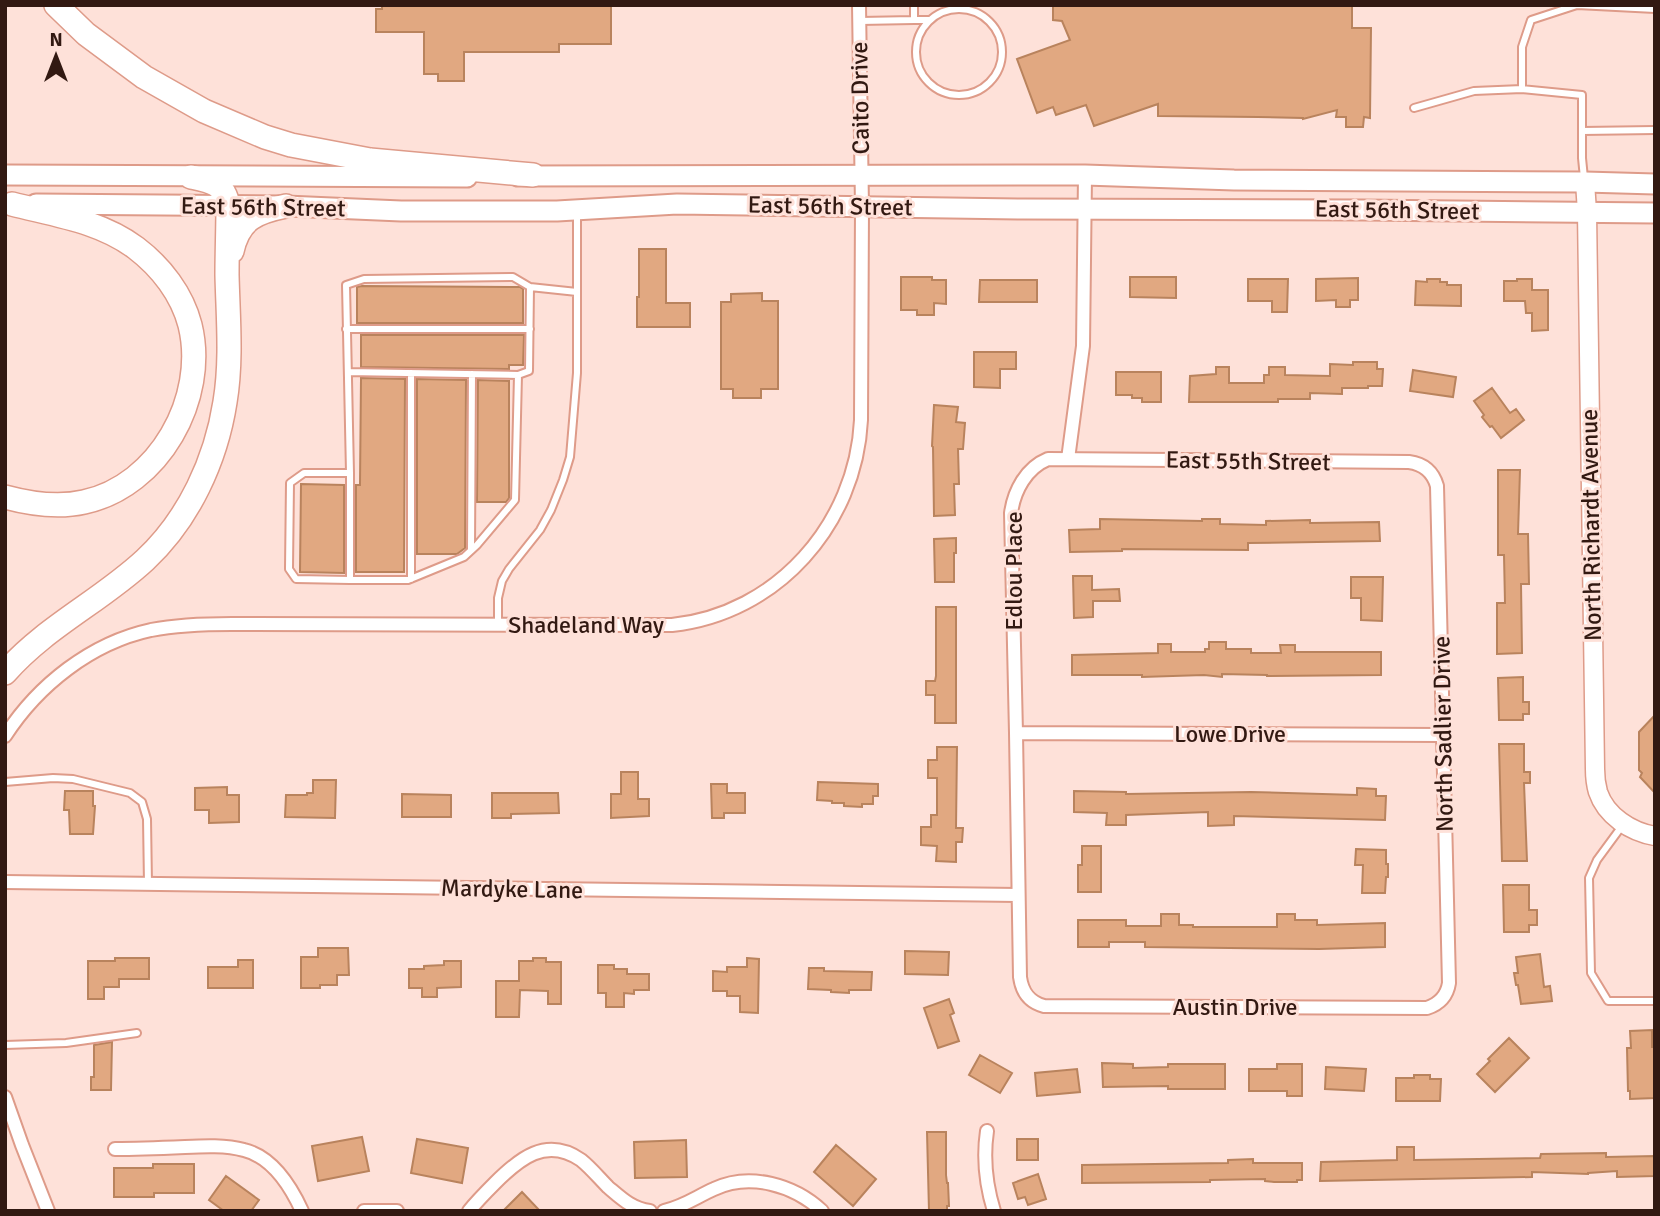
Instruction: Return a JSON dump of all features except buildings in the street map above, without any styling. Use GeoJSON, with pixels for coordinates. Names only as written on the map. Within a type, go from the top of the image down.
{"type":"FeatureCollection","features":[{"type":"Feature","properties":{"kind":"highway"},"geometry":{"type":"LineString","coordinates":[[56,5],[86,34],[144,77],[204,111],[265,137],[370,160],[533,175]]}},
{"type":"Feature","properties":{"kind":"highway"},"geometry":{"type":"LineString","coordinates":[[5,673],[47,634],[147,558],[182,515],[196,492],[218,437],[226,401],[229,334],[228,206],[227,197],[218,186],[208,180],[191,177]]}},
{"type":"Feature","properties":{"kind":"highway"},"geometry":{"type":"LineString","coordinates":[[5,497],[43,505],[86,502],[123,486],[141,474],[167,445],[176,428],[189,394],[193,370],[192,335],[184,306],[175,290],[152,262],[119,237],[90,223],[9,204]]}},
{"type":"Feature","properties":{"kind":"highway"},"geometry":{"type":"LineString","coordinates":[[227,274],[235,236],[242,226],[252,216],[286,206]]}},
{"type":"Feature","properties":{"kind":"main road","name":"East 56th Street"},"geometry":{"type":"LineString","coordinates":[[5,175],[436,178],[533,175],[861,191],[1085,209],[1655,213]]}},
{"type":"Feature","properties":{"kind":"main road","name":"East 56th Street"},"geometry":{"type":"LineString","coordinates":[[9,204],[286,206],[401,211],[577,209],[1085,175],[1234,180],[1655,184]]}},
{"type":"Feature","properties":{"kind":"street","name":"Caito Drive"},"geometry":{"type":"LineString","coordinates":[[859,5],[861,191]]}},
{"type":"Feature","properties":{"kind":"street"},"geometry":{"type":"LineString","coordinates":[[1068,459],[1083,346],[1085,175]]}},
{"type":"Feature","properties":{"kind":"street","name":"North Richardt Avenue"},"geometry":{"type":"LineString","coordinates":[[1585,182],[1595,769],[1598,793],[1609,811],[1631,829],[1655,836]]}},
{"type":"Feature","properties":{"kind":"street","name":"Shadeland Way"},"geometry":{"type":"LineString","coordinates":[[5,736],[30,702],[64,672],[109,645],[151,631],[232,624],[656,626],[696,621],[723,613],[761,594],[790,573],[805,558],[837,512],[849,485],[859,444],[861,420],[861,191]]}},
{"type":"Feature","properties":{"kind":"street","name":"Edlou Place"},"geometry":{"type":"LineString","coordinates":[[1029,999],[1022,988],[1020,977],[1011,510],[1018,488],[1030,471],[1048,459],[1068,459]]}},
{"type":"Feature","properties":{"kind":"street","name":"East 55th Street"},"geometry":{"type":"LineString","coordinates":[[1068,459],[1409,462],[1427,468]]}},
{"type":"Feature","properties":{"kind":"street","name":"North Sadlier Drive"},"geometry":{"type":"LineString","coordinates":[[1427,468],[1433,474],[1437,486],[1449,983],[1442,1000]]}},
{"type":"Feature","properties":{"kind":"street","name":"Lowe Drive"},"geometry":{"type":"LineString","coordinates":[[1017,733],[1443,735]]}},
{"type":"Feature","properties":{"kind":"street","name":"Mardyke Lane"},"geometry":{"type":"LineString","coordinates":[[5,882],[1018,895]]}},
{"type":"Feature","properties":{"kind":"street","name":"Austin Drive"},"geometry":{"type":"LineString","coordinates":[[1029,999],[1044,1006],[1400,1008],[1427,1008],[1442,1000]]}},
{"type":"Feature","properties":{"kind":"street"},"geometry":{"type":"LineString","coordinates":[[5,1097],[48,1211]]}},
{"type":"Feature","properties":{"kind":"street"},"geometry":{"type":"LineString","coordinates":[[987,1132],[986,1175],[994,1211]]}},
{"type":"Feature","properties":{"kind":"street"},"geometry":{"type":"LineString","coordinates":[[115,1149],[212,1146],[246,1150],[276,1170],[302,1211]]}},
{"type":"Feature","properties":{"kind":"street"},"geometry":{"type":"LineString","coordinates":[[469,1211],[521,1159],[548,1151],[575,1157],[625,1202],[650,1211]]}},
{"type":"Feature","properties":{"kind":"street"},"geometry":{"type":"LineString","coordinates":[[664,1211],[682,1206],[715,1188],[741,1182],[768,1183],[788,1189],[822,1211]]}},
{"type":"Feature","properties":{"kind":"street"},"geometry":{"type":"LineString","coordinates":[[365,1211],[397,1211]]}},
{"type":"Feature","properties":{"kind":"lane"},"geometry":{"type":"LineString","coordinates":[[914,5],[914,20]]}},
{"type":"Feature","properties":{"kind":"lane"},"geometry":{"type":"LineString","coordinates":[[1522,89],[1522,47],[1531,20],[1577,5],[1655,9]]}},
{"type":"Feature","properties":{"kind":"lane"},"geometry":{"type":"LineString","coordinates":[[971,8],[993,26],[1000,38],[1002,53],[999,67],[992,80],[968,95],[939,91],[927,82],[919,70],[916,44],[921,31],[940,13],[971,8]]}},
{"type":"Feature","properties":{"kind":"lane"},"geometry":{"type":"LineString","coordinates":[[859,21],[930,20]]}},
{"type":"Feature","properties":{"kind":"lane"},"geometry":{"type":"LineString","coordinates":[[1414,108],[1474,91],[1522,89],[1582,95],[1582,158],[1585,182]]}},
{"type":"Feature","properties":{"kind":"lane"},"geometry":{"type":"LineString","coordinates":[[1582,131],[1655,130]]}},
{"type":"Feature","properties":{"kind":"lane"},"geometry":{"type":"LineString","coordinates":[[498,625],[498,598],[502,581],[540,530],[551,510],[564,480],[570,457],[577,373],[577,209]]}},
{"type":"Feature","properties":{"kind":"lane"},"geometry":{"type":"LineString","coordinates":[[350,580],[351,473],[346,285],[364,279],[513,277],[530,287],[577,292]]}},
{"type":"Feature","properties":{"kind":"lane"},"geometry":{"type":"LineString","coordinates":[[348,372],[517,374],[529,371],[530,287]]}},
{"type":"Feature","properties":{"kind":"lane"},"geometry":{"type":"LineString","coordinates":[[346,329],[530,329]]}},
{"type":"Feature","properties":{"kind":"lane"},"geometry":{"type":"LineString","coordinates":[[411,373],[411,579]]}},
{"type":"Feature","properties":{"kind":"lane"},"geometry":{"type":"LineString","coordinates":[[471,551],[472,374]]}},
{"type":"Feature","properties":{"kind":"lane"},"geometry":{"type":"LineString","coordinates":[[351,473],[304,473],[290,483],[289,569],[296,579],[411,579],[464,557],[515,500],[517,374]]}},
{"type":"Feature","properties":{"kind":"lane"},"geometry":{"type":"LineString","coordinates":[[5,782],[73,779],[130,793],[142,802],[147,820],[148,884]]}},
{"type":"Feature","properties":{"kind":"lane"},"geometry":{"type":"LineString","coordinates":[[1623,824],[1597,860],[1589,878],[1591,973],[1608,1001],[1655,1001]]}},
{"type":"Feature","properties":{"kind":"lane"},"geometry":{"type":"LineString","coordinates":[[5,1045],[66,1043],[137,1033]]}}]}
